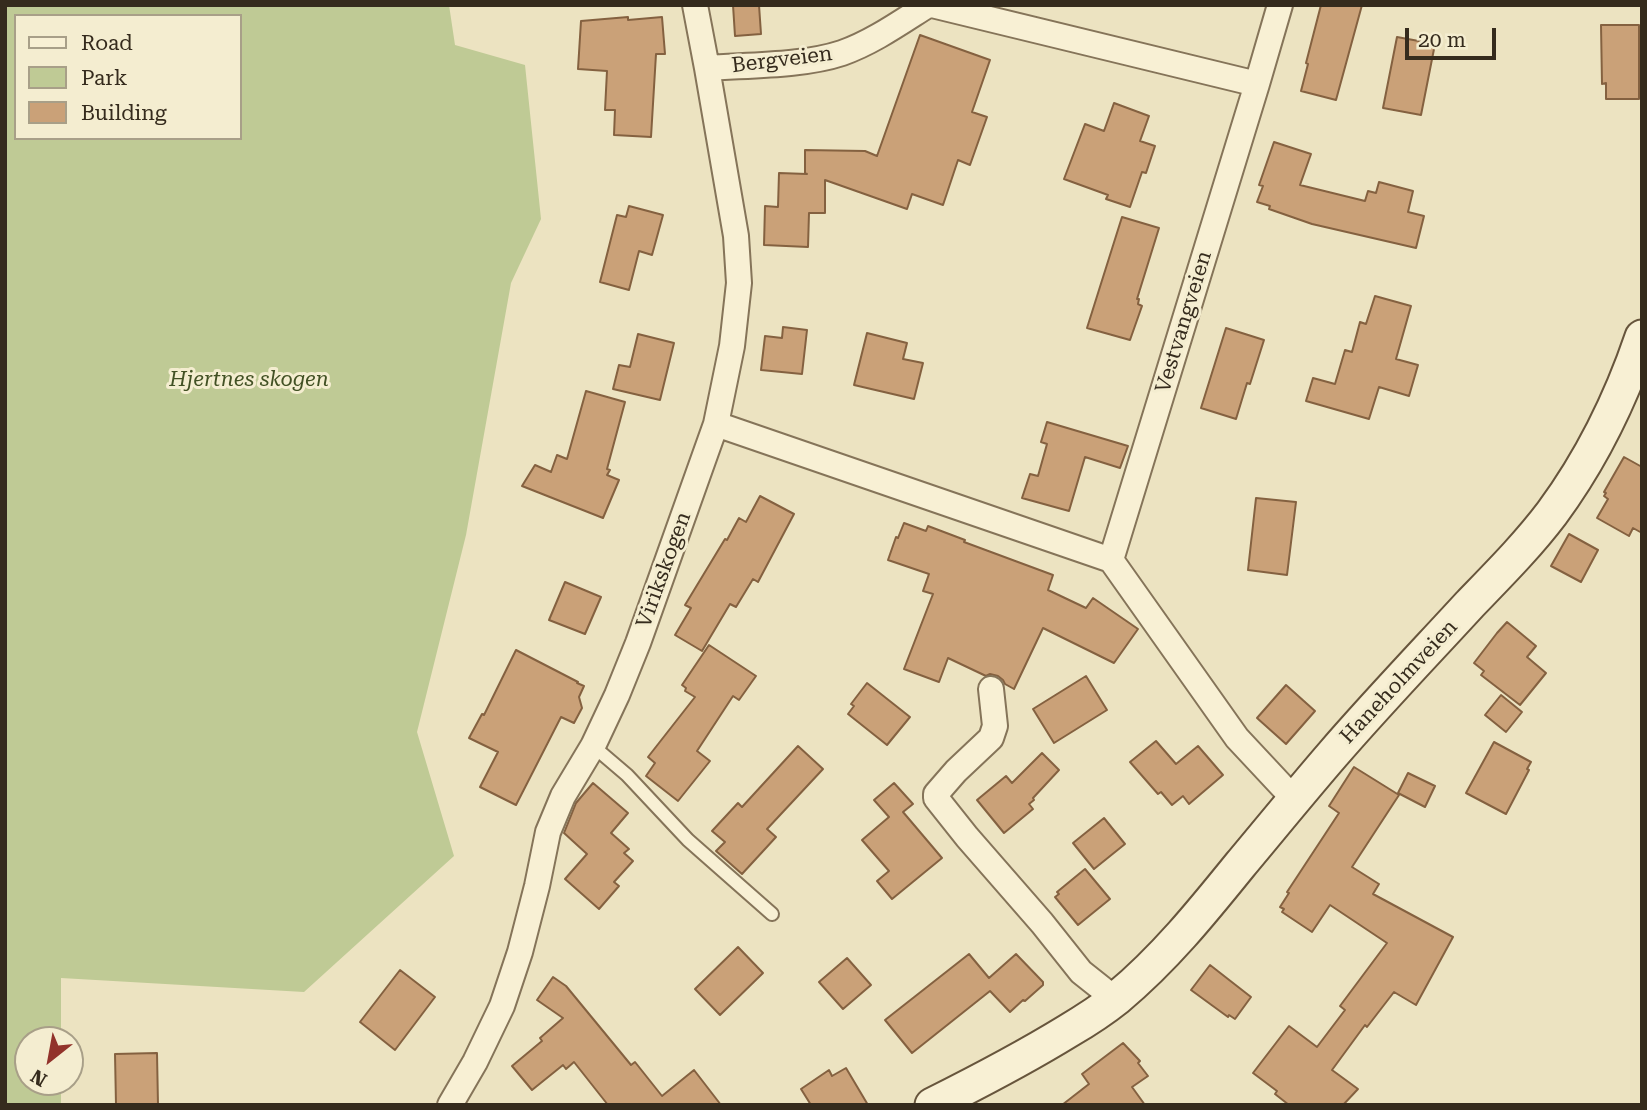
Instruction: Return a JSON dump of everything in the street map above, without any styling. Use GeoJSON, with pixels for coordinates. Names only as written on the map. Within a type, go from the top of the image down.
{"type":"FeatureCollection","features":[{"type":"Feature","properties":{"kind":"main road","name":"Haneholmveien"},"geometry":{"type":"LineString","coordinates":[[932,1105],[988,1077],[1091,1017],[1149,969],[1194,922],[1365,717],[1520,551],[1551,514],[1608,421],[1642,337]]}},
{"type":"Feature","properties":{"kind":"street","name":"Virikskogen"},"geometry":{"type":"LineString","coordinates":[[450,1105],[475,1062],[502,1006],[520,951],[548,832],[563,796],[593,746],[617,695],[716,424],[732,346],[739,284],[736,236],[695,5]]}},
{"type":"Feature","properties":{"kind":"street","name":"Bergveien"},"geometry":{"type":"LineString","coordinates":[[707,68],[804,61],[842,53],[869,41],[930,5]]}},
{"type":"Feature","properties":{"kind":"street"},"geometry":{"type":"LineString","coordinates":[[930,5],[1257,84]]}},
{"type":"Feature","properties":{"kind":"street","name":"Vestvangveien"},"geometry":{"type":"LineString","coordinates":[[1111,560],[1280,5]]}},
{"type":"Feature","properties":{"kind":"street"},"geometry":{"type":"LineString","coordinates":[[716,424],[1111,560],[1237,738],[1294,799]]}},
{"type":"Feature","properties":{"kind":"street"},"geometry":{"type":"LineString","coordinates":[[991,689],[995,726],[990,738],[956,771],[936,794],[936,798],[1081,972],[1115,999]]}},
{"type":"Feature","properties":{"kind":"lane"},"geometry":{"type":"LineString","coordinates":[[593,746],[627,775],[688,840],[772,914]]}},
{"type":"Feature","properties":{"kind":"green space","name":"Hjertnes skogen"},"geometry":{"type":"Polygon","coordinates":[[[5,5],[449,5],[455,45],[525,65],[541,219],[511,283],[466,535],[417,732],[454,856],[304,992],[61,978],[61,1026],[14,1026],[14,1096],[61,1096],[61,1105],[5,1105],[5,5]]]}},
{"type":"Feature","properties":{"kind":"building"},"geometry":{"type":"Polygon","coordinates":[[[733,5],[759,5],[761,34],[735,36],[733,5]]]}},
{"type":"Feature","properties":{"kind":"building"},"geometry":{"type":"Polygon","coordinates":[[[1321,5],[1362,5],[1336,100],[1301,91],[1321,5]]]}},
{"type":"Feature","properties":{"kind":"building"},"geometry":{"type":"Polygon","coordinates":[[[628,17],[628,20],[662,17],[665,54],[656,54],[651,137],[614,135],[615,110],[605,110],[607,71],[578,69],[581,21],[628,17]]]}},
{"type":"Feature","properties":{"kind":"building"},"geometry":{"type":"Polygon","coordinates":[[[1601,25],[1639,25],[1639,99],[1606,99],[1606,83],[1602,84],[1601,25]]]}},
{"type":"Feature","properties":{"kind":"building"},"geometry":{"type":"Polygon","coordinates":[[[920,35],[990,60],[972,112],[987,117],[970,165],[958,160],[943,205],[912,194],[907,209],[825,180],[825,213],[809,213],[808,247],[764,245],[765,206],[778,207],[779,173],[807,174],[805,150],[865,151],[877,156],[920,35]]]}},
{"type":"Feature","properties":{"kind":"building"},"geometry":{"type":"Polygon","coordinates":[[[1397,37],[1435,44],[1421,115],[1383,108],[1397,37]]]}},
{"type":"Feature","properties":{"kind":"building"},"geometry":{"type":"Polygon","coordinates":[[[1114,103],[1149,116],[1140,141],[1155,146],[1146,173],[1142,172],[1130,207],[1106,199],[1108,195],[1064,179],[1085,124],[1104,131],[1114,103]]]}},
{"type":"Feature","properties":{"kind":"building"},"geometry":{"type":"Polygon","coordinates":[[[1274,142],[1311,154],[1300,185],[1365,201],[1368,191],[1376,193],[1379,182],[1413,191],[1408,212],[1424,216],[1416,248],[1312,224],[1257,202],[1263,186],[1259,185],[1274,142]]]}},
{"type":"Feature","properties":{"kind":"building"},"geometry":{"type":"Polygon","coordinates":[[[629,206],[663,215],[652,255],[639,251],[629,290],[600,282],[617,215],[626,217],[629,206]]]}},
{"type":"Feature","properties":{"kind":"building"},"geometry":{"type":"Polygon","coordinates":[[[1122,217],[1159,228],[1137,299],[1142,306],[1130,340],[1087,328],[1122,217]]]}},
{"type":"Feature","properties":{"kind":"building"},"geometry":{"type":"Polygon","coordinates":[[[1375,296],[1411,306],[1396,359],[1418,365],[1409,396],[1379,387],[1369,419],[1306,401],[1313,378],[1335,384],[1345,350],[1352,352],[1360,322],[1366,324],[1375,296]]]}},
{"type":"Feature","properties":{"kind":"building"},"geometry":{"type":"Polygon","coordinates":[[[783,327],[807,330],[802,374],[761,370],[765,336],[782,338],[783,327]]]}},
{"type":"Feature","properties":{"kind":"building"},"geometry":{"type":"Polygon","coordinates":[[[1226,328],[1264,340],[1236,419],[1201,408],[1226,328]]]}},
{"type":"Feature","properties":{"kind":"building"},"geometry":{"type":"Polygon","coordinates":[[[867,333],[907,343],[903,359],[923,363],[914,399],[854,385],[867,333]]]}},
{"type":"Feature","properties":{"kind":"building"},"geometry":{"type":"Polygon","coordinates":[[[638,334],[674,343],[660,400],[613,389],[619,365],[630,367],[638,334]]]}},
{"type":"Feature","properties":{"kind":"building"},"geometry":{"type":"Polygon","coordinates":[[[586,391],[625,402],[607,469],[610,470],[607,475],[619,480],[603,518],[522,486],[535,465],[551,472],[557,455],[567,459],[586,391]]]}},
{"type":"Feature","properties":{"kind":"building"},"geometry":{"type":"Polygon","coordinates":[[[1047,422],[1128,446],[1120,468],[1085,457],[1069,511],[1022,498],[1030,474],[1038,476],[1047,444],[1041,442],[1047,422]]]}},
{"type":"Feature","properties":{"kind":"building"},"geometry":{"type":"Polygon","coordinates":[[[1624,457],[1642,467],[1642,533],[1633,528],[1629,536],[1597,518],[1608,499],[1604,492],[1624,457]]]}},
{"type":"Feature","properties":{"kind":"building"},"geometry":{"type":"Polygon","coordinates":[[[760,496],[794,514],[758,582],[753,579],[736,607],[730,604],[702,651],[675,635],[691,608],[685,605],[739,518],[746,522],[760,496]]]}},
{"type":"Feature","properties":{"kind":"building"},"geometry":{"type":"Polygon","coordinates":[[[1256,498],[1296,502],[1287,575],[1248,570],[1256,498]]]}},
{"type":"Feature","properties":{"kind":"building"},"geometry":{"type":"Polygon","coordinates":[[[904,523],[926,531],[928,526],[1053,575],[1048,590],[1086,608],[1093,598],[1138,629],[1114,663],[1043,628],[1014,689],[998,676],[986,676],[948,658],[939,682],[904,669],[933,594],[923,591],[929,574],[888,560],[904,523]]]}},
{"type":"Feature","properties":{"kind":"building"},"geometry":{"type":"Polygon","coordinates":[[[1569,534],[1598,550],[1581,582],[1551,566],[1569,534]]]}},
{"type":"Feature","properties":{"kind":"building"},"geometry":{"type":"Polygon","coordinates":[[[565,582],[601,597],[585,634],[549,620],[565,582]]]}},
{"type":"Feature","properties":{"kind":"building"},"geometry":{"type":"Polygon","coordinates":[[[1507,622],[1536,646],[1527,657],[1546,673],[1520,705],[1481,675],[1484,671],[1474,663],[1507,622]]]}},
{"type":"Feature","properties":{"kind":"building"},"geometry":{"type":"Polygon","coordinates":[[[709,645],[756,676],[739,700],[733,696],[697,751],[710,761],[678,801],[646,776],[655,763],[648,757],[695,697],[685,691],[686,688],[682,685],[709,645]]]}},
{"type":"Feature","properties":{"kind":"building"},"geometry":{"type":"Polygon","coordinates":[[[516,650],[584,686],[579,697],[582,708],[574,723],[561,717],[516,805],[480,787],[498,752],[469,738],[482,714],[484,715],[516,650]]]}},
{"type":"Feature","properties":{"kind":"building"},"geometry":{"type":"Polygon","coordinates":[[[1086,676],[1107,710],[1054,743],[1033,709],[1086,676]]]}},
{"type":"Feature","properties":{"kind":"building"},"geometry":{"type":"Polygon","coordinates":[[[867,683],[910,717],[887,745],[848,714],[854,706],[851,704],[867,683]]]}},
{"type":"Feature","properties":{"kind":"building"},"geometry":{"type":"Polygon","coordinates":[[[1286,685],[1315,711],[1286,744],[1257,718],[1286,685]]]}},
{"type":"Feature","properties":{"kind":"building"},"geometry":{"type":"Polygon","coordinates":[[[1501,695],[1522,712],[1506,732],[1485,715],[1501,695]]]}},
{"type":"Feature","properties":{"kind":"building"},"geometry":{"type":"Polygon","coordinates":[[[1156,741],[1176,764],[1198,746],[1223,775],[1189,804],[1183,796],[1172,805],[1161,792],[1158,794],[1130,762],[1156,741]]]}},
{"type":"Feature","properties":{"kind":"building"},"geometry":{"type":"Polygon","coordinates":[[[1494,742],[1531,762],[1506,814],[1466,793],[1494,742]]]}},
{"type":"Feature","properties":{"kind":"building"},"geometry":{"type":"Polygon","coordinates":[[[798,746],[823,769],[767,829],[776,837],[742,874],[716,851],[725,842],[712,831],[738,803],[742,807],[798,746]]]}},
{"type":"Feature","properties":{"kind":"building"},"geometry":{"type":"Polygon","coordinates":[[[1042,753],[1059,770],[1029,804],[1033,809],[1004,833],[977,800],[1006,776],[1012,783],[1042,753]]]}},
{"type":"Feature","properties":{"kind":"building"},"geometry":{"type":"Polygon","coordinates":[[[1354,767],[1399,795],[1352,867],[1379,884],[1373,894],[1453,937],[1416,1005],[1394,992],[1367,1027],[1365,1025],[1332,1070],[1358,1089],[1343,1105],[1289,1105],[1275,1094],[1277,1091],[1253,1073],[1289,1026],[1317,1047],[1345,1010],[1340,1006],[1387,943],[1330,905],[1312,932],[1282,912],[1284,909],[1280,907],[1339,813],[1329,806],[1354,767]]]}},
{"type":"Feature","properties":{"kind":"building"},"geometry":{"type":"Polygon","coordinates":[[[1408,773],[1435,786],[1425,807],[1398,793],[1408,773]]]}},
{"type":"Feature","properties":{"kind":"building"},"geometry":{"type":"Polygon","coordinates":[[[593,783],[628,813],[611,833],[629,849],[624,853],[633,861],[614,882],[619,886],[599,909],[565,879],[587,854],[564,833],[576,803],[593,783]]]}},
{"type":"Feature","properties":{"kind":"building"},"geometry":{"type":"Polygon","coordinates":[[[894,783],[913,804],[903,812],[942,858],[892,899],[877,881],[889,871],[862,840],[889,817],[874,800],[894,783]]]}},
{"type":"Feature","properties":{"kind":"building"},"geometry":{"type":"Polygon","coordinates":[[[1104,818],[1125,844],[1094,869],[1073,843],[1104,818]]]}},
{"type":"Feature","properties":{"kind":"building"},"geometry":{"type":"Polygon","coordinates":[[[1085,869],[1110,899],[1078,925],[1055,897],[1059,894],[1057,892],[1085,869]]]}},
{"type":"Feature","properties":{"kind":"building"},"geometry":{"type":"Polygon","coordinates":[[[738,947],[763,973],[720,1015],[695,989],[738,947]]]}},
{"type":"Feature","properties":{"kind":"building"},"geometry":{"type":"Polygon","coordinates":[[[969,954],[989,978],[1016,954],[1043,985],[1010,1012],[990,991],[912,1053],[885,1020],[969,954]]]}},
{"type":"Feature","properties":{"kind":"building"},"geometry":{"type":"Polygon","coordinates":[[[847,958],[871,985],[843,1009],[819,982],[847,958]]]}},
{"type":"Feature","properties":{"kind":"building"},"geometry":{"type":"Polygon","coordinates":[[[1210,965],[1251,997],[1235,1019],[1229,1015],[1228,1017],[1191,990],[1210,965]]]}},
{"type":"Feature","properties":{"kind":"building"},"geometry":{"type":"Polygon","coordinates":[[[400,970],[435,997],[395,1050],[360,1022],[400,970]]]}},
{"type":"Feature","properties":{"kind":"building"},"geometry":{"type":"Polygon","coordinates":[[[553,977],[566,986],[631,1065],[635,1062],[662,1096],[694,1070],[721,1105],[608,1105],[574,1062],[566,1069],[563,1065],[532,1090],[512,1066],[542,1041],[540,1038],[563,1018],[537,1000],[553,977]]]}},
{"type":"Feature","properties":{"kind":"building"},"geometry":{"type":"Polygon","coordinates":[[[1123,1043],[1140,1061],[1138,1063],[1148,1076],[1132,1087],[1145,1105],[1062,1105],[1089,1084],[1082,1074],[1123,1043]]]}},
{"type":"Feature","properties":{"kind":"building"},"geometry":{"type":"Polygon","coordinates":[[[157,1053],[158,1105],[116,1105],[115,1054],[157,1053]]]}},
{"type":"Feature","properties":{"kind":"building"},"geometry":{"type":"Polygon","coordinates":[[[846,1068],[868,1105],[811,1105],[801,1089],[829,1070],[832,1076],[846,1068]]]}}]}
